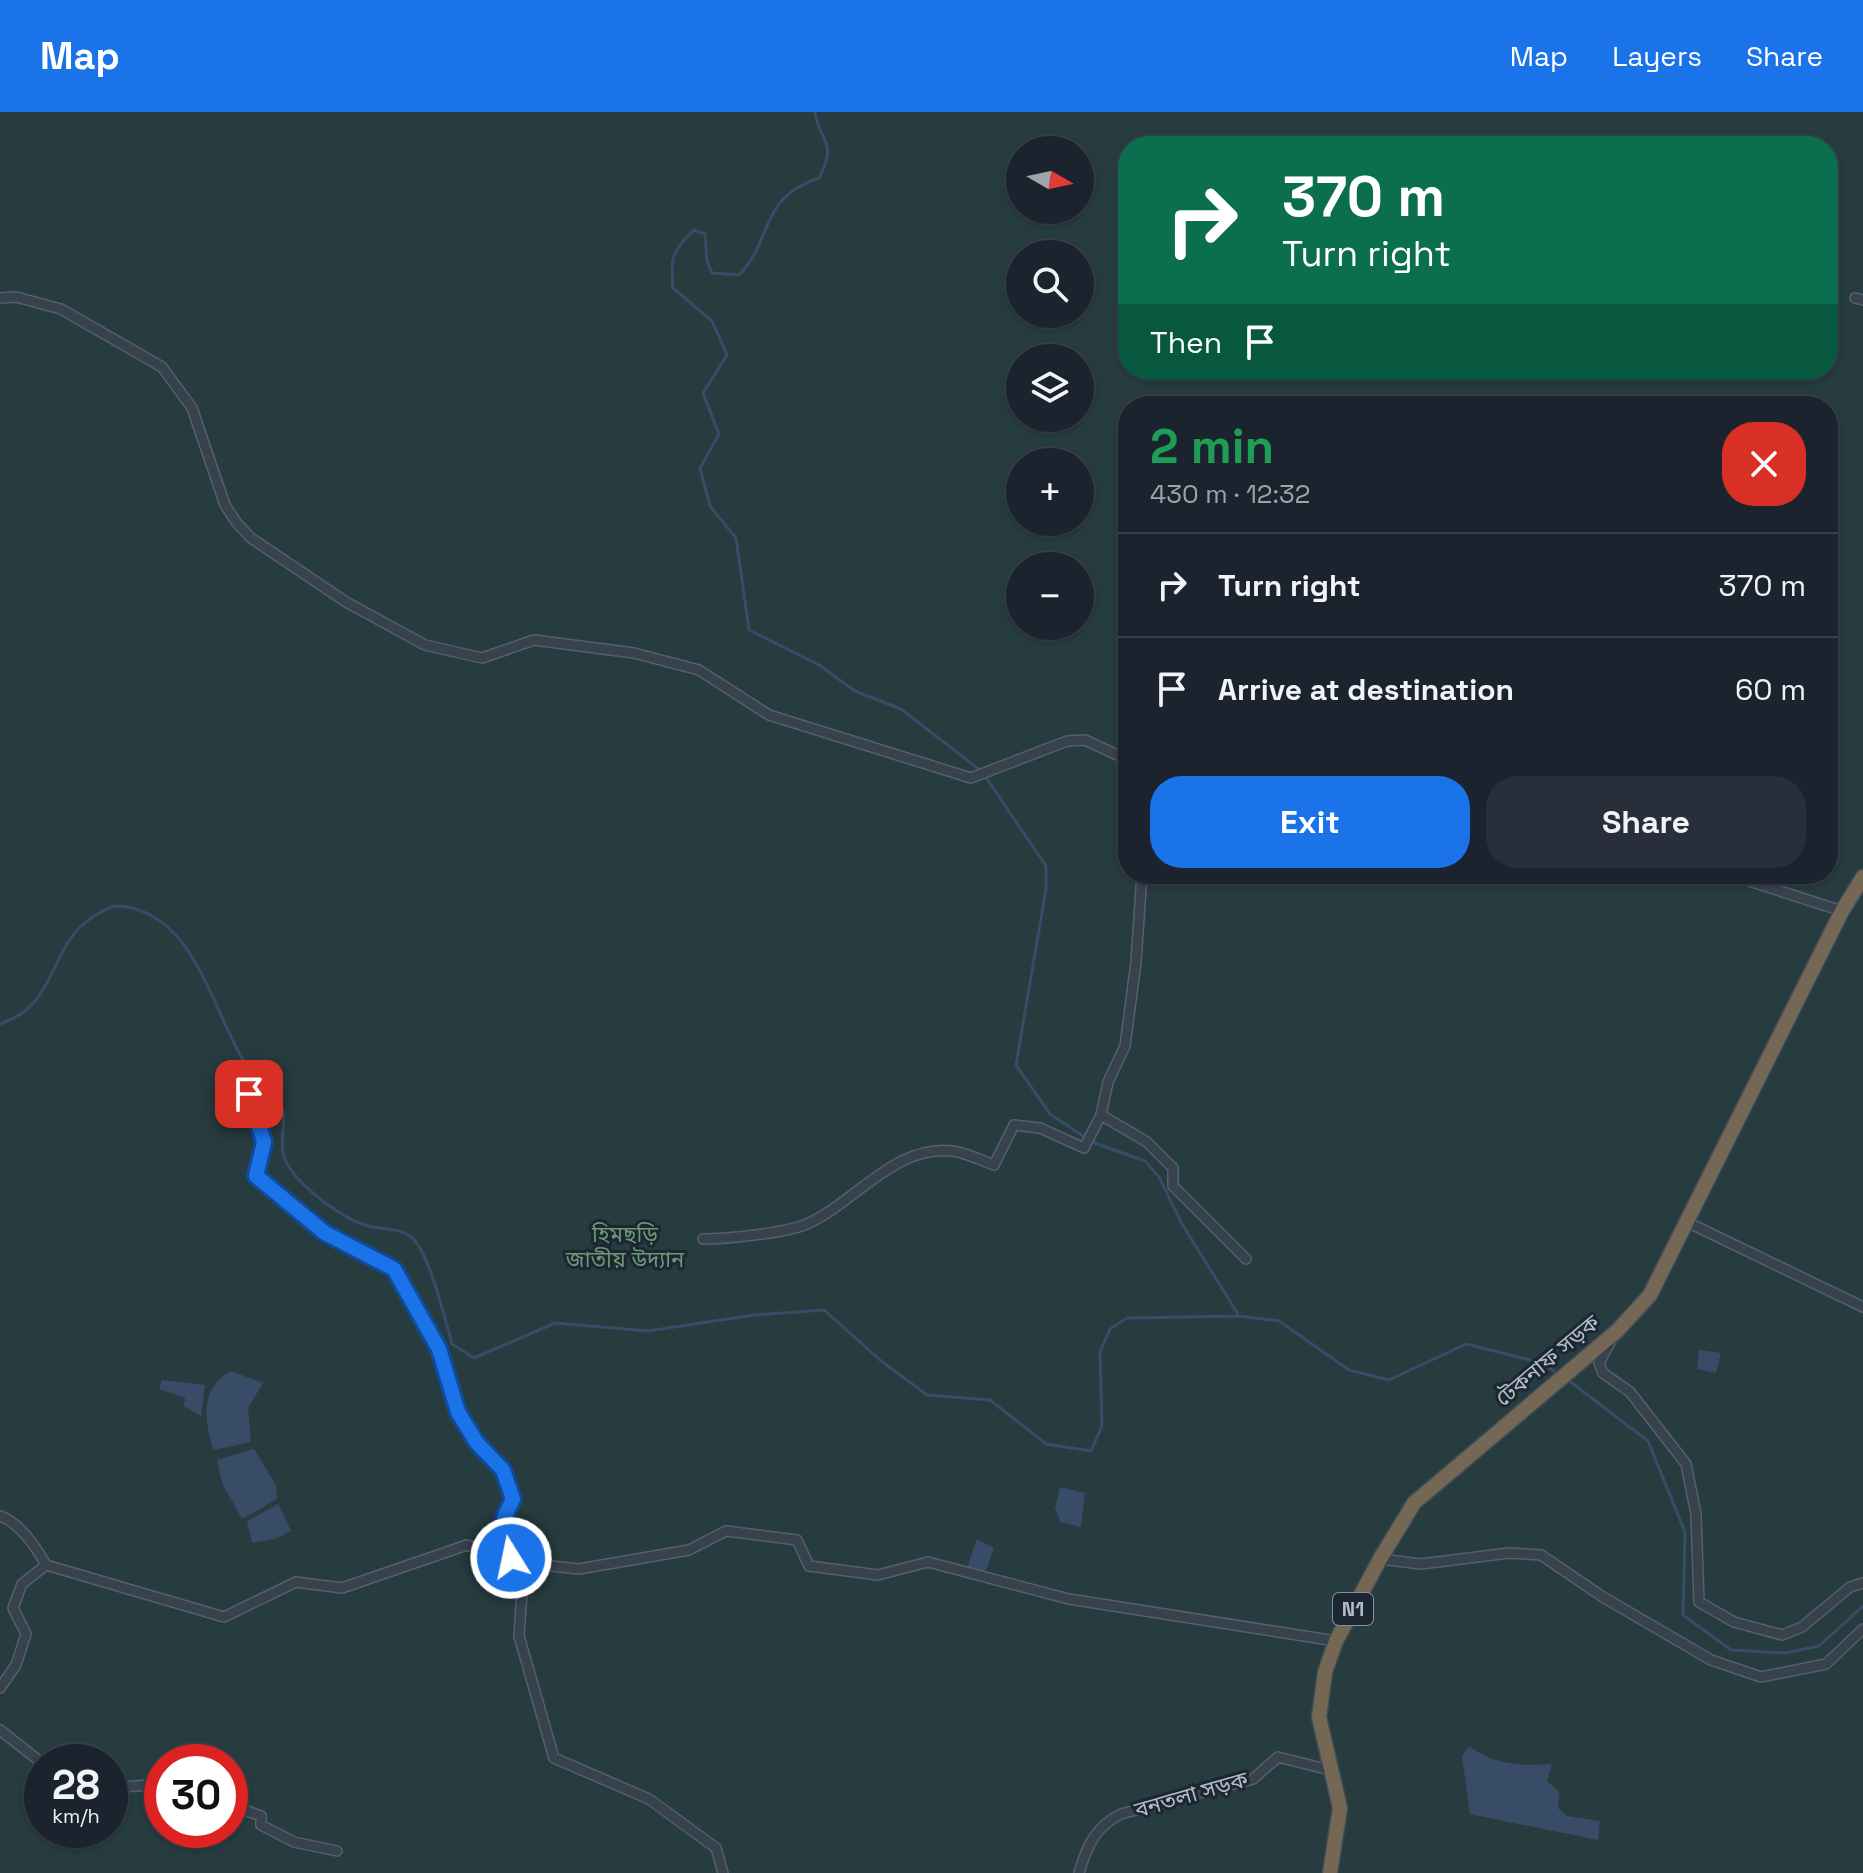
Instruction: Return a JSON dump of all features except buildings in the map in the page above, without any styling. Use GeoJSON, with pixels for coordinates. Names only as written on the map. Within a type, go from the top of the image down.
{"type":"FeatureCollection","features":[{"type":"Feature","properties":{"kind":"highway","name":"টেকনাফ সড়ক"},"geometry":{"type":"LineString","coordinates":[[1330,1873],[1340,1808],[1319,1717],[1325,1672],[1336,1641],[1414,1503],[1617,1331],[1650,1295],[1842,911],[1863,877]]}},
{"type":"Feature","properties":{"kind":"street"},"geometry":{"type":"LineString","coordinates":[[0,298],[16,297],[61,309],[162,367],[192,408],[225,505],[236,522],[262,546],[346,602],[425,645],[482,658],[534,640],[634,653],[699,670],[769,715],[971,778],[1067,741],[1085,740],[1118,755]]}},
{"type":"Feature","properties":{"kind":"street"},"geometry":{"type":"LineString","coordinates":[[703,1239],[736,1238],[804,1226],[843,1205],[900,1160],[920,1152],[954,1151],[994,1165],[1014,1125],[1040,1128],[1084,1148],[1101,1115],[1108,1082],[1125,1046],[1136,962],[1141,884]]}},
{"type":"Feature","properties":{"kind":"street"},"geometry":{"type":"LineString","coordinates":[[1758,884],[1842,911]]}},
{"type":"Feature","properties":{"kind":"street"},"geometry":{"type":"LineString","coordinates":[[249,1094],[264,1142],[256,1176],[325,1233],[394,1269],[439,1349],[458,1412],[477,1443],[503,1470],[513,1499],[504,1518],[511,1558]]}},
{"type":"Feature","properties":{"kind":"street"},"geometry":{"type":"LineString","coordinates":[[1101,1115],[1147,1142],[1173,1168],[1173,1186],[1246,1259]]}},
{"type":"Feature","properties":{"kind":"street"},"geometry":{"type":"LineString","coordinates":[[1687,1222],[1863,1307]]}},
{"type":"Feature","properties":{"kind":"street"},"geometry":{"type":"LineString","coordinates":[[1617,1331],[1599,1363],[1603,1373],[1630,1392],[1686,1464],[1696,1514],[1699,1602],[1734,1622],[1782,1635],[1802,1627],[1850,1587],[1863,1583]]}},
{"type":"Feature","properties":{"kind":"street"},"geometry":{"type":"LineString","coordinates":[[0,1516],[19,1529],[46,1565],[224,1617],[296,1582],[342,1588],[467,1545],[524,1563],[579,1569],[689,1550],[726,1531],[797,1540],[809,1566],[878,1575],[928,1562],[1069,1599],[1336,1641]]}},
{"type":"Feature","properties":{"kind":"street"},"geometry":{"type":"LineString","coordinates":[[1380,1559],[1421,1564],[1509,1553],[1541,1555],[1603,1597],[1711,1660],[1761,1677],[1826,1664],[1863,1629]]}},
{"type":"Feature","properties":{"kind":"street"},"geometry":{"type":"LineString","coordinates":[[524,1563],[519,1636],[554,1758],[649,1799],[716,1848],[723,1873]]}},
{"type":"Feature","properties":{"kind":"street"},"geometry":{"type":"LineString","coordinates":[[0,1688],[16,1665],[26,1634],[13,1608],[22,1584],[46,1565]]}},
{"type":"Feature","properties":{"kind":"street"},"geometry":{"type":"LineString","coordinates":[[0,1730],[24,1749]]}},
{"type":"Feature","properties":{"kind":"street","name":"বনতলা সড়ক"},"geometry":{"type":"LineString","coordinates":[[1079,1873],[1087,1846],[1103,1823],[1121,1814],[1253,1779],[1278,1757],[1330,1770]]}},
{"type":"Feature","properties":{"kind":"street"},"geometry":{"type":"LineString","coordinates":[[248,1811],[261,1816],[261,1825],[294,1842],[337,1851]]}},
{"type":"Feature","properties":{"kind":"green space","name":"হিমছড়ি জাতীয় উদ্যান"},"geometry":{"type":"Polygon","coordinates":[[[0,112],[1863,112],[1863,1873],[0,1873],[0,112]]]}},
{"type":"Feature","properties":{"kind":"water"},"geometry":{"type":"Polygon","coordinates":[[[1699,1350],[1721,1353],[1716,1373],[1697,1369],[1699,1350]]]}},
{"type":"Feature","properties":{"kind":"water"},"geometry":{"type":"Polygon","coordinates":[[[231,1371],[263,1383],[248,1408],[251,1442],[213,1450],[207,1416],[209,1395],[221,1378],[231,1371]]]}},
{"type":"Feature","properties":{"kind":"water"},"geometry":{"type":"Polygon","coordinates":[[[162,1380],[205,1385],[201,1416],[184,1406],[185,1398],[159,1389],[162,1380]]]}},
{"type":"Feature","properties":{"kind":"water"},"geometry":{"type":"Polygon","coordinates":[[[254,1449],[276,1485],[277,1499],[242,1519],[222,1483],[217,1460],[254,1449]]]}},
{"type":"Feature","properties":{"kind":"water"},"geometry":{"type":"Polygon","coordinates":[[[1060,1487],[1085,1493],[1081,1527],[1061,1522],[1055,1509],[1060,1487]]]}},
{"type":"Feature","properties":{"kind":"water"},"geometry":{"type":"Polygon","coordinates":[[[278,1504],[291,1531],[275,1539],[252,1543],[247,1521],[278,1504]]]}},
{"type":"Feature","properties":{"kind":"water"},"geometry":{"type":"Polygon","coordinates":[[[977,1539],[994,1548],[986,1571],[967,1568],[977,1539]]]}},
{"type":"Feature","properties":{"kind":"water"},"geometry":{"type":"Polygon","coordinates":[[[1469,1746],[1488,1757],[1508,1763],[1552,1764],[1547,1781],[1559,1792],[1558,1808],[1567,1816],[1600,1821],[1598,1840],[1470,1814],[1462,1756],[1469,1746]]]}},
{"type":"Feature","properties":{"kind":"waterway"},"geometry":{"type":"LineString","coordinates":[[815,112],[828,148],[819,178],[785,197],[739,275],[712,273],[707,261],[705,234],[694,230],[674,255],[673,288],[712,321],[727,355],[703,393],[719,434],[700,468],[710,506],[736,538],[749,630],[819,665],[855,691],[901,709],[980,770]]}},
{"type":"Feature","properties":{"kind":"waterway"},"geometry":{"type":"LineString","coordinates":[[985,776],[1046,866],[1046,889],[1016,1065],[1050,1114],[1086,1138]]}},
{"type":"Feature","properties":{"kind":"waterway"},"geometry":{"type":"LineString","coordinates":[[0,1024],[21,1014],[34,1002],[70,939],[88,920],[101,912],[118,906],[145,912],[167,927],[185,947],[200,971],[251,1072],[280,1103],[284,1116],[282,1150],[289,1166],[318,1197],[343,1214],[371,1227],[404,1233],[415,1241],[432,1275],[452,1344],[474,1358],[555,1323],[648,1331],[754,1315],[824,1310],[880,1360],[927,1395],[990,1400],[1046,1444],[1091,1451],[1102,1426],[1100,1352],[1110,1329],[1127,1318],[1239,1316],[1279,1321],[1349,1370],[1389,1380],[1466,1344],[1542,1363],[1558,1374]]}},
{"type":"Feature","properties":{"kind":"waterway"},"geometry":{"type":"LineString","coordinates":[[1092,1142],[1145,1161],[1159,1177],[1182,1224],[1238,1314]]}},
{"type":"Feature","properties":{"kind":"waterway"},"geometry":{"type":"LineString","coordinates":[[1568,1380],[1648,1441],[1685,1532],[1683,1615],[1731,1650],[1785,1653],[1819,1646],[1863,1606]]}},
{"type":"Feature","properties":{"kind":"route"},"geometry":{"type":"LineString","coordinates":[[249,1094],[264,1142],[256,1176],[325,1233],[394,1269],[439,1349],[458,1412],[477,1443],[503,1470],[513,1499],[504,1518],[511,1558]]}}]}
